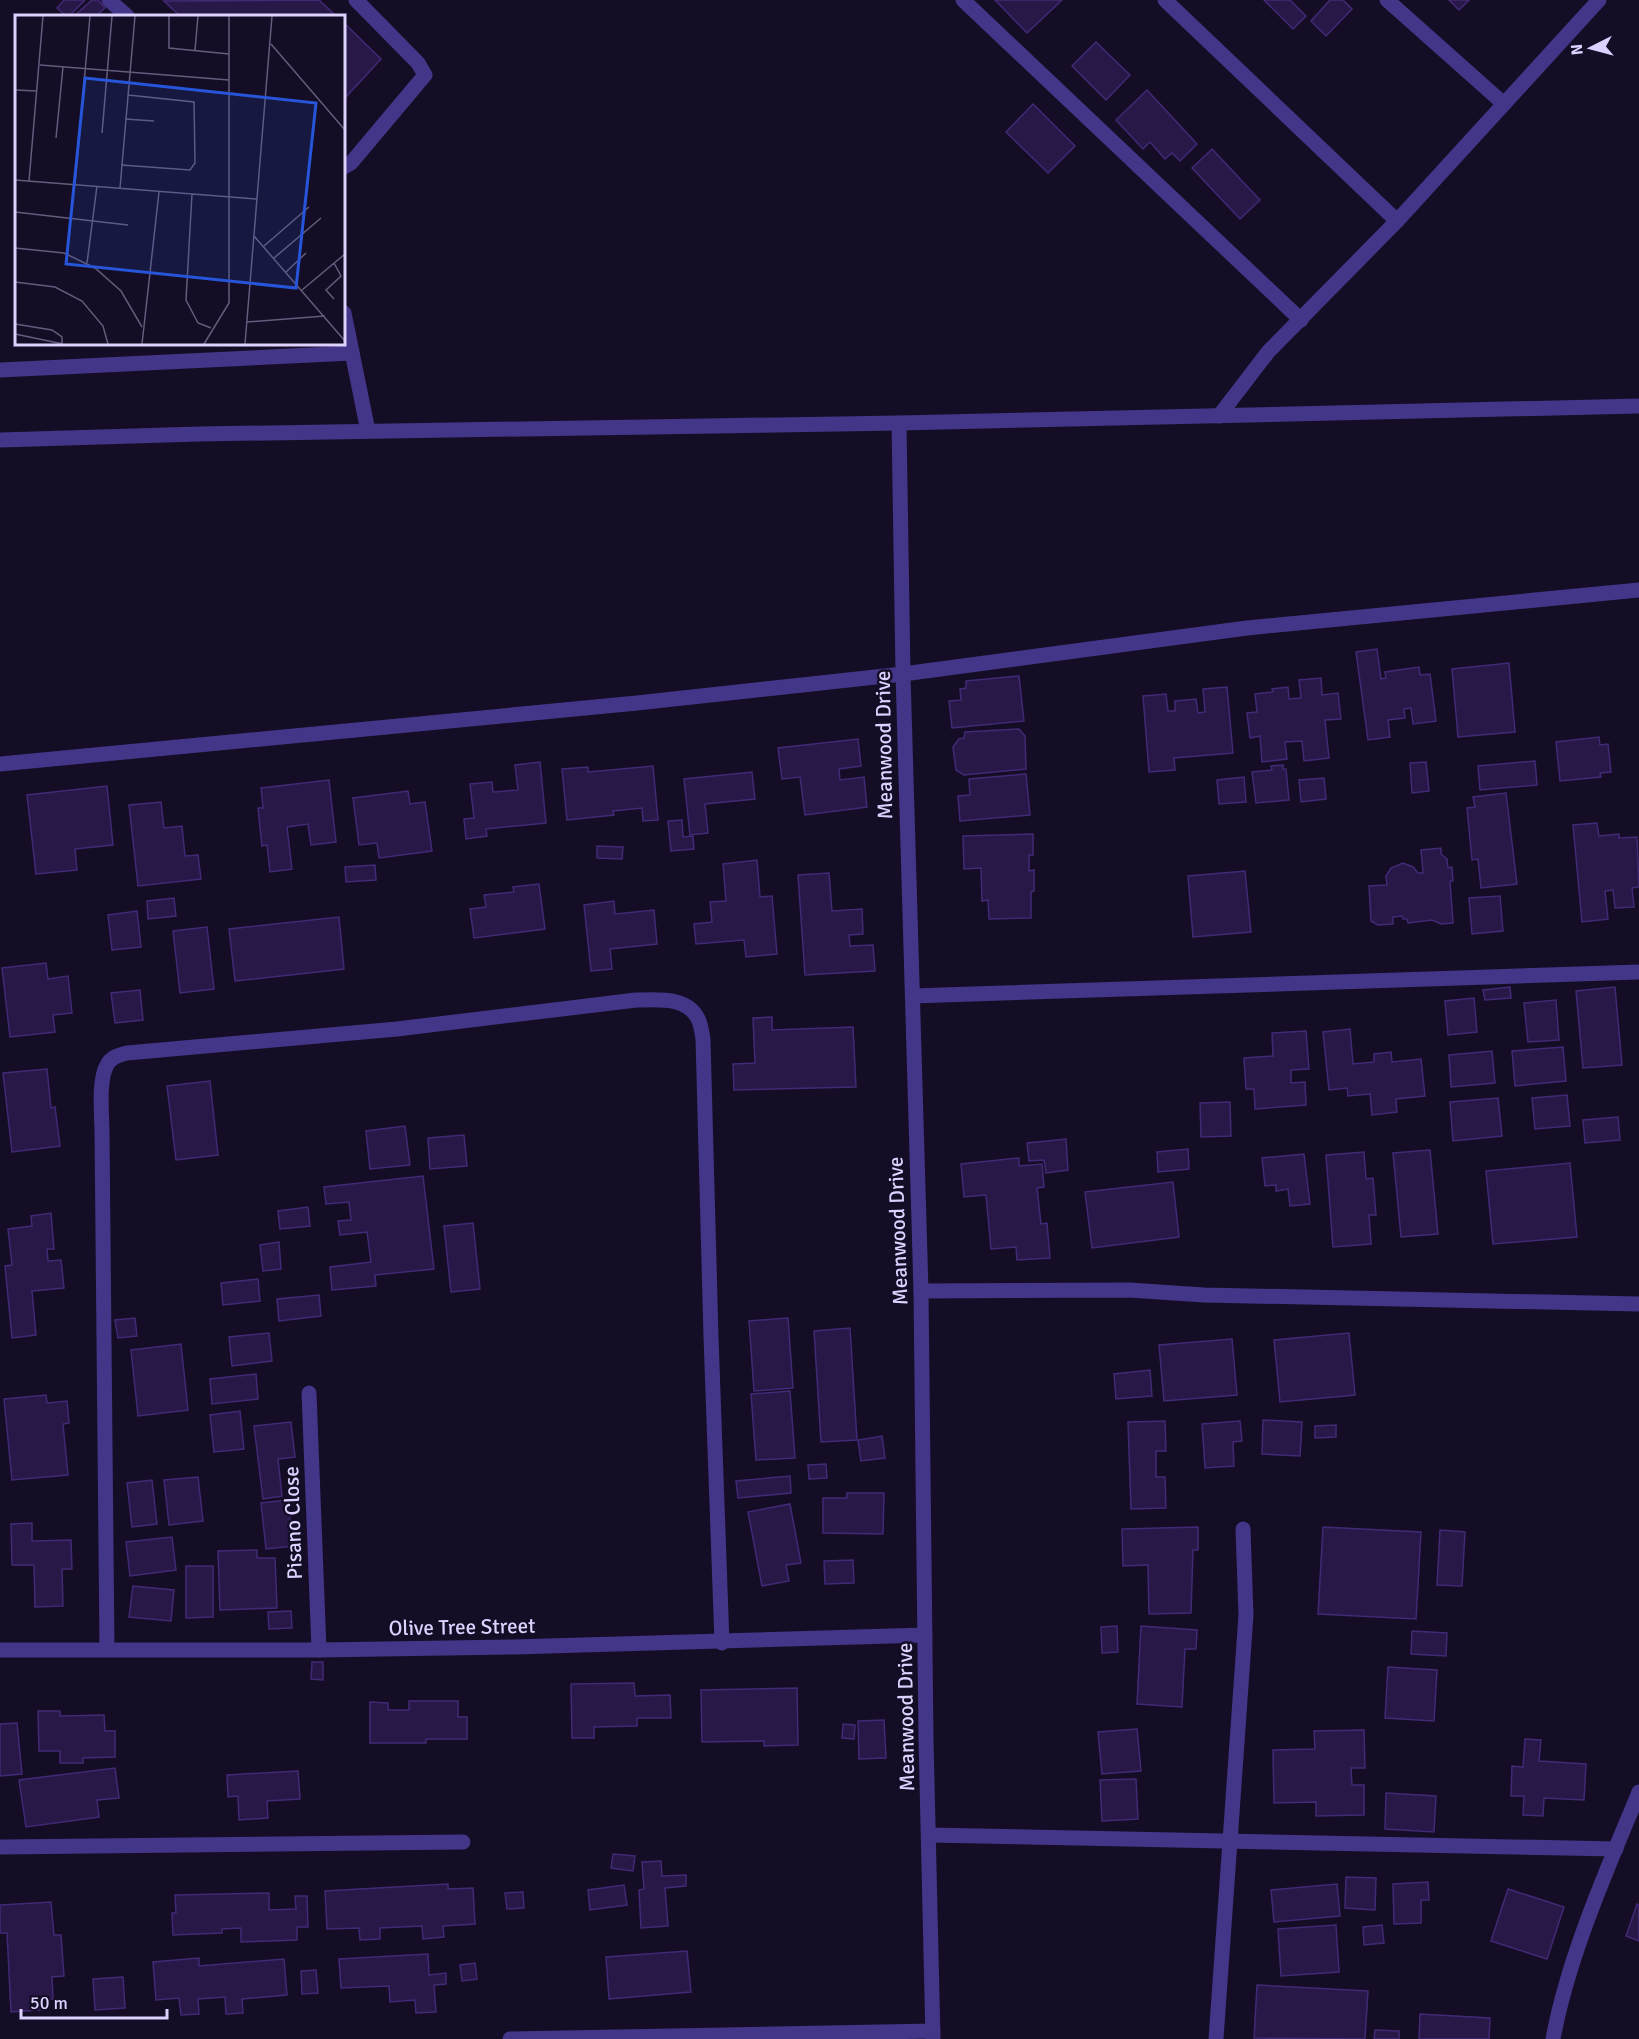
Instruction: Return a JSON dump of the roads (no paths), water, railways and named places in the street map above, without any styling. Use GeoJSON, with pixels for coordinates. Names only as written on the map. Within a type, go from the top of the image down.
{"type":"FeatureCollection","features":[{"type":"Feature","properties":{"kind":"street"},"geometry":{"type":"LineString","coordinates":[[109,0],[126,15]]}},
{"type":"Feature","properties":{"kind":"street"},"geometry":{"type":"LineString","coordinates":[[345,166],[351,163],[425,75],[418,63],[356,0]]}},
{"type":"Feature","properties":{"kind":"street"},"geometry":{"type":"LineString","coordinates":[[963,0],[1301,320]]}},
{"type":"Feature","properties":{"kind":"street"},"geometry":{"type":"LineString","coordinates":[[1165,0],[1397,221]]}},
{"type":"Feature","properties":{"kind":"street"},"geometry":{"type":"LineString","coordinates":[[1388,0],[1504,104]]}},
{"type":"Feature","properties":{"kind":"street"},"geometry":{"type":"LineString","coordinates":[[1219,416],[1268,352],[1397,221],[1599,0]]}},
{"type":"Feature","properties":{"kind":"street"},"geometry":{"type":"LineString","coordinates":[[345,318],[368,431]]}},
{"type":"Feature","properties":{"kind":"street"},"geometry":{"type":"LineString","coordinates":[[0,370],[352,353]]}},
{"type":"Feature","properties":{"kind":"street"},"geometry":{"type":"LineString","coordinates":[[0,440],[1639,406]]}},
{"type":"Feature","properties":{"kind":"street","name":"Meanwood Drive"},"geometry":{"type":"LineString","coordinates":[[899,423],[903,674],[921,1291],[926,1739],[933,2035]]}},
{"type":"Feature","properties":{"kind":"street"},"geometry":{"type":"LineString","coordinates":[[0,764],[458,721],[903,674],[1247,628],[1639,590]]}},
{"type":"Feature","properties":{"kind":"street"},"geometry":{"type":"LineString","coordinates":[[913,996],[1639,972]]}},
{"type":"Feature","properties":{"kind":"street"},"geometry":{"type":"LineString","coordinates":[[107,1649],[102,1133],[102,1079],[106,1065],[114,1057],[127,1053],[397,1029],[636,1000],[669,1000],[688,1005],[699,1020],[703,1039],[722,1643]]}},
{"type":"Feature","properties":{"kind":"street"},"geometry":{"type":"LineString","coordinates":[[921,1291],[1129,1290],[1204,1295],[1639,1304]]}},
{"type":"Feature","properties":{"kind":"street","name":"Pisano Close"},"geometry":{"type":"LineString","coordinates":[[309,1393],[319,1650]]}},
{"type":"Feature","properties":{"kind":"street"},"geometry":{"type":"LineString","coordinates":[[1216,2039],[1246,1615],[1243,1529]]}},
{"type":"Feature","properties":{"kind":"street","name":"Olive Tree Street"},"geometry":{"type":"LineString","coordinates":[[0,1650],[319,1650],[722,1643],[925,1635]]}},
{"type":"Feature","properties":{"kind":"street"},"geometry":{"type":"LineString","coordinates":[[1553,2039],[1560,2000],[1639,1792]]}},
{"type":"Feature","properties":{"kind":"street"},"geometry":{"type":"LineString","coordinates":[[929,1835],[1616,1849]]}},
{"type":"Feature","properties":{"kind":"street"},"geometry":{"type":"LineString","coordinates":[[0,1847],[463,1842]]}},
{"type":"Feature","properties":{"kind":"street"},"geometry":{"type":"LineString","coordinates":[[510,2039],[933,2035]]}}]}
